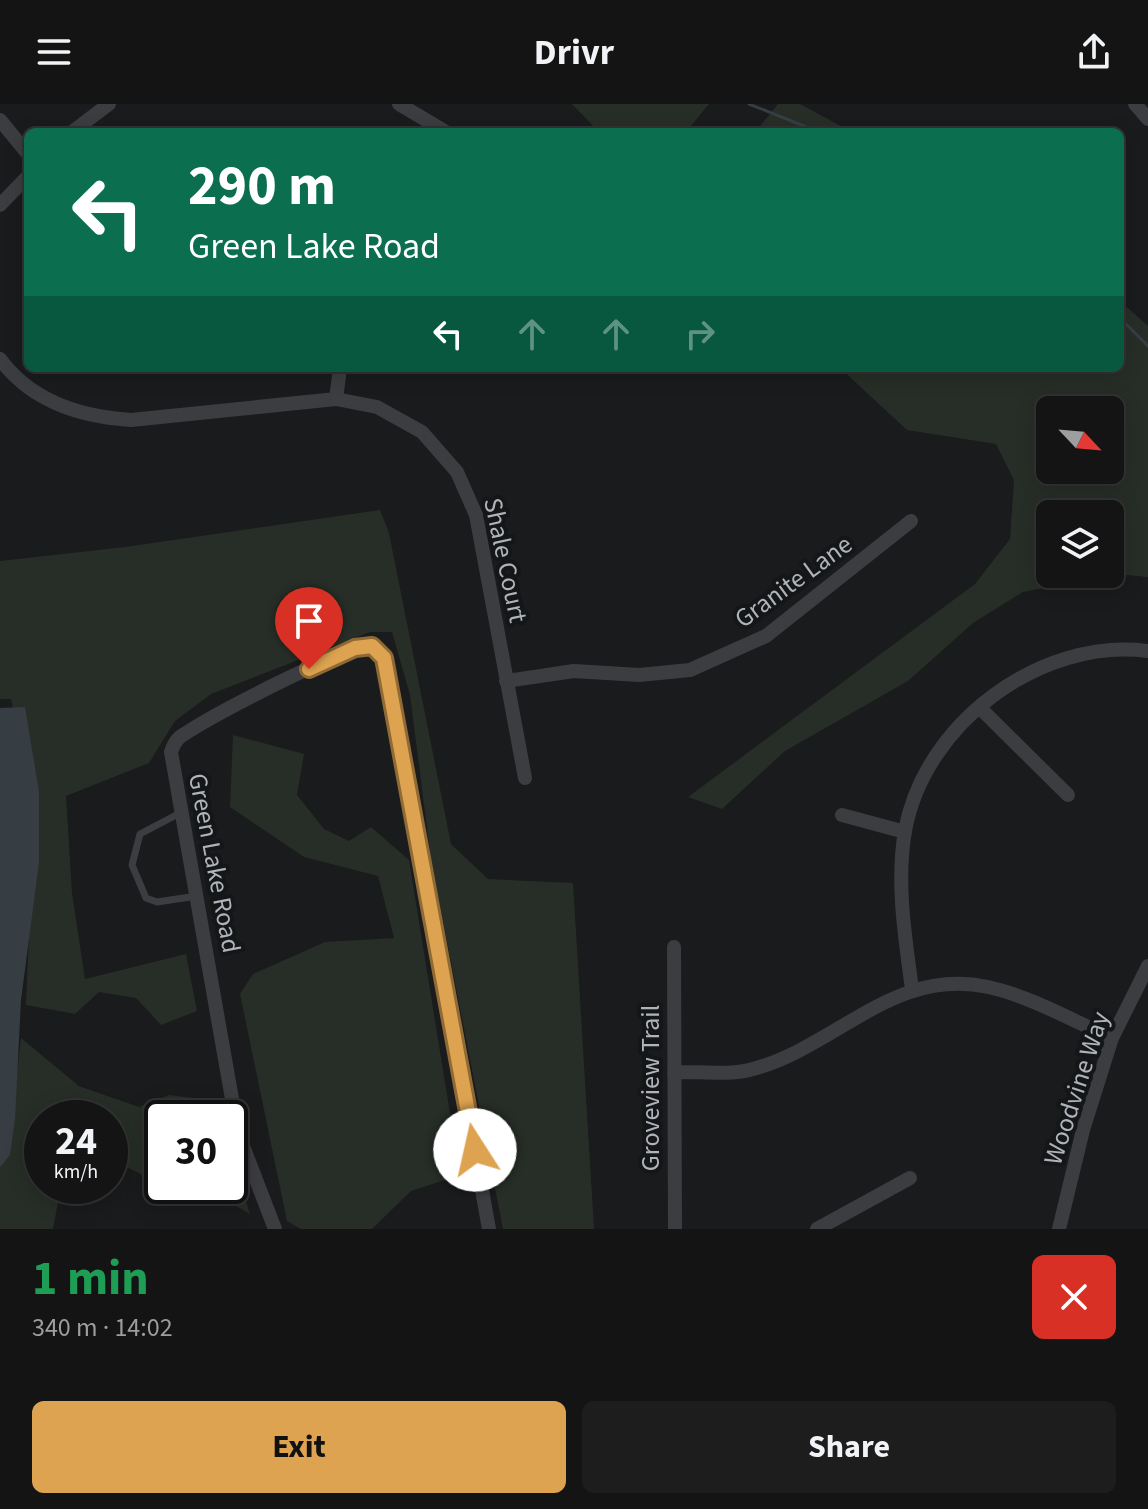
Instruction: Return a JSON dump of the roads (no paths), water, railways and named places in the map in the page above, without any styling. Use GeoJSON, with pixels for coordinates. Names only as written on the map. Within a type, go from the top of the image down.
{"type":"FeatureCollection","features":[{"type":"Feature","properties":{"kind":"street"},"geometry":{"type":"LineString","coordinates":[[77,128],[109,104]]}},
{"type":"Feature","properties":{"kind":"street"},"geometry":{"type":"LineString","coordinates":[[399,104],[439,128]]}},
{"type":"Feature","properties":{"kind":"street"},"geometry":{"type":"LineString","coordinates":[[1135,104],[1148,119]]}},
{"type":"Feature","properties":{"kind":"street"},"geometry":{"type":"LineString","coordinates":[[0,120],[24,149]]}},
{"type":"Feature","properties":{"kind":"street"},"geometry":{"type":"LineString","coordinates":[[0,205],[24,180]]}},
{"type":"Feature","properties":{"kind":"street","name":"Shale Court"},"geometry":{"type":"LineString","coordinates":[[0,359],[22,383],[57,405],[103,419],[131,420],[336,399],[358,401],[399,417],[422,432],[457,472],[476,515],[525,778]]}},
{"type":"Feature","properties":{"kind":"street"},"geometry":{"type":"LineString","coordinates":[[336,399],[339,372]]}},
{"type":"Feature","properties":{"kind":"street","name":"Granite Lane"},"geometry":{"type":"LineString","coordinates":[[506,681],[574,671],[639,675],[690,670],[766,636],[911,521]]}},
{"type":"Feature","properties":{"kind":"street","name":"Green Lake Road"},"geometry":{"type":"LineString","coordinates":[[276,1228],[238,1133],[171,752],[179,737],[337,655],[372,646],[381,653],[389,673],[489,1229]]}},
{"type":"Feature","properties":{"kind":"street"},"geometry":{"type":"LineString","coordinates":[[912,989],[901,883],[905,832],[913,802],[932,764],[959,726],[1006,687],[1066,659],[1113,650],[1148,651]]}},
{"type":"Feature","properties":{"kind":"street"},"geometry":{"type":"LineString","coordinates":[[979,707],[1068,795]]}},
{"type":"Feature","properties":{"kind":"street"},"geometry":{"type":"LineString","coordinates":[[842,815],[905,832]]}},
{"type":"Feature","properties":{"kind":"street","name":"Groveview Trail"},"geometry":{"type":"LineString","coordinates":[[674,947],[675,1229]]}},
{"type":"Feature","properties":{"kind":"street","name":"Woodvine Way"},"geometry":{"type":"LineString","coordinates":[[1059,1229],[1083,1130],[1112,1038],[1148,966]]}},
{"type":"Feature","properties":{"kind":"street"},"geometry":{"type":"LineString","coordinates":[[674,1072],[751,1070],[806,1048],[912,989],[949,983],[987,987],[1112,1038]]}},
{"type":"Feature","properties":{"kind":"street"},"geometry":{"type":"LineString","coordinates":[[817,1229],[910,1178]]}},
{"type":"Feature","properties":{"kind":"lane"},"geometry":{"type":"LineString","coordinates":[[182,812],[140,834],[134,846],[132,865],[146,898],[157,902],[197,896]]}},
{"type":"Feature","properties":{"kind":"waterway"},"geometry":{"type":"LineString","coordinates":[[749,104],[809,128]]}},
{"type":"Feature","properties":{"kind":"waterway"},"geometry":{"type":"LineString","coordinates":[[1124,322],[1148,346]]}}]}
